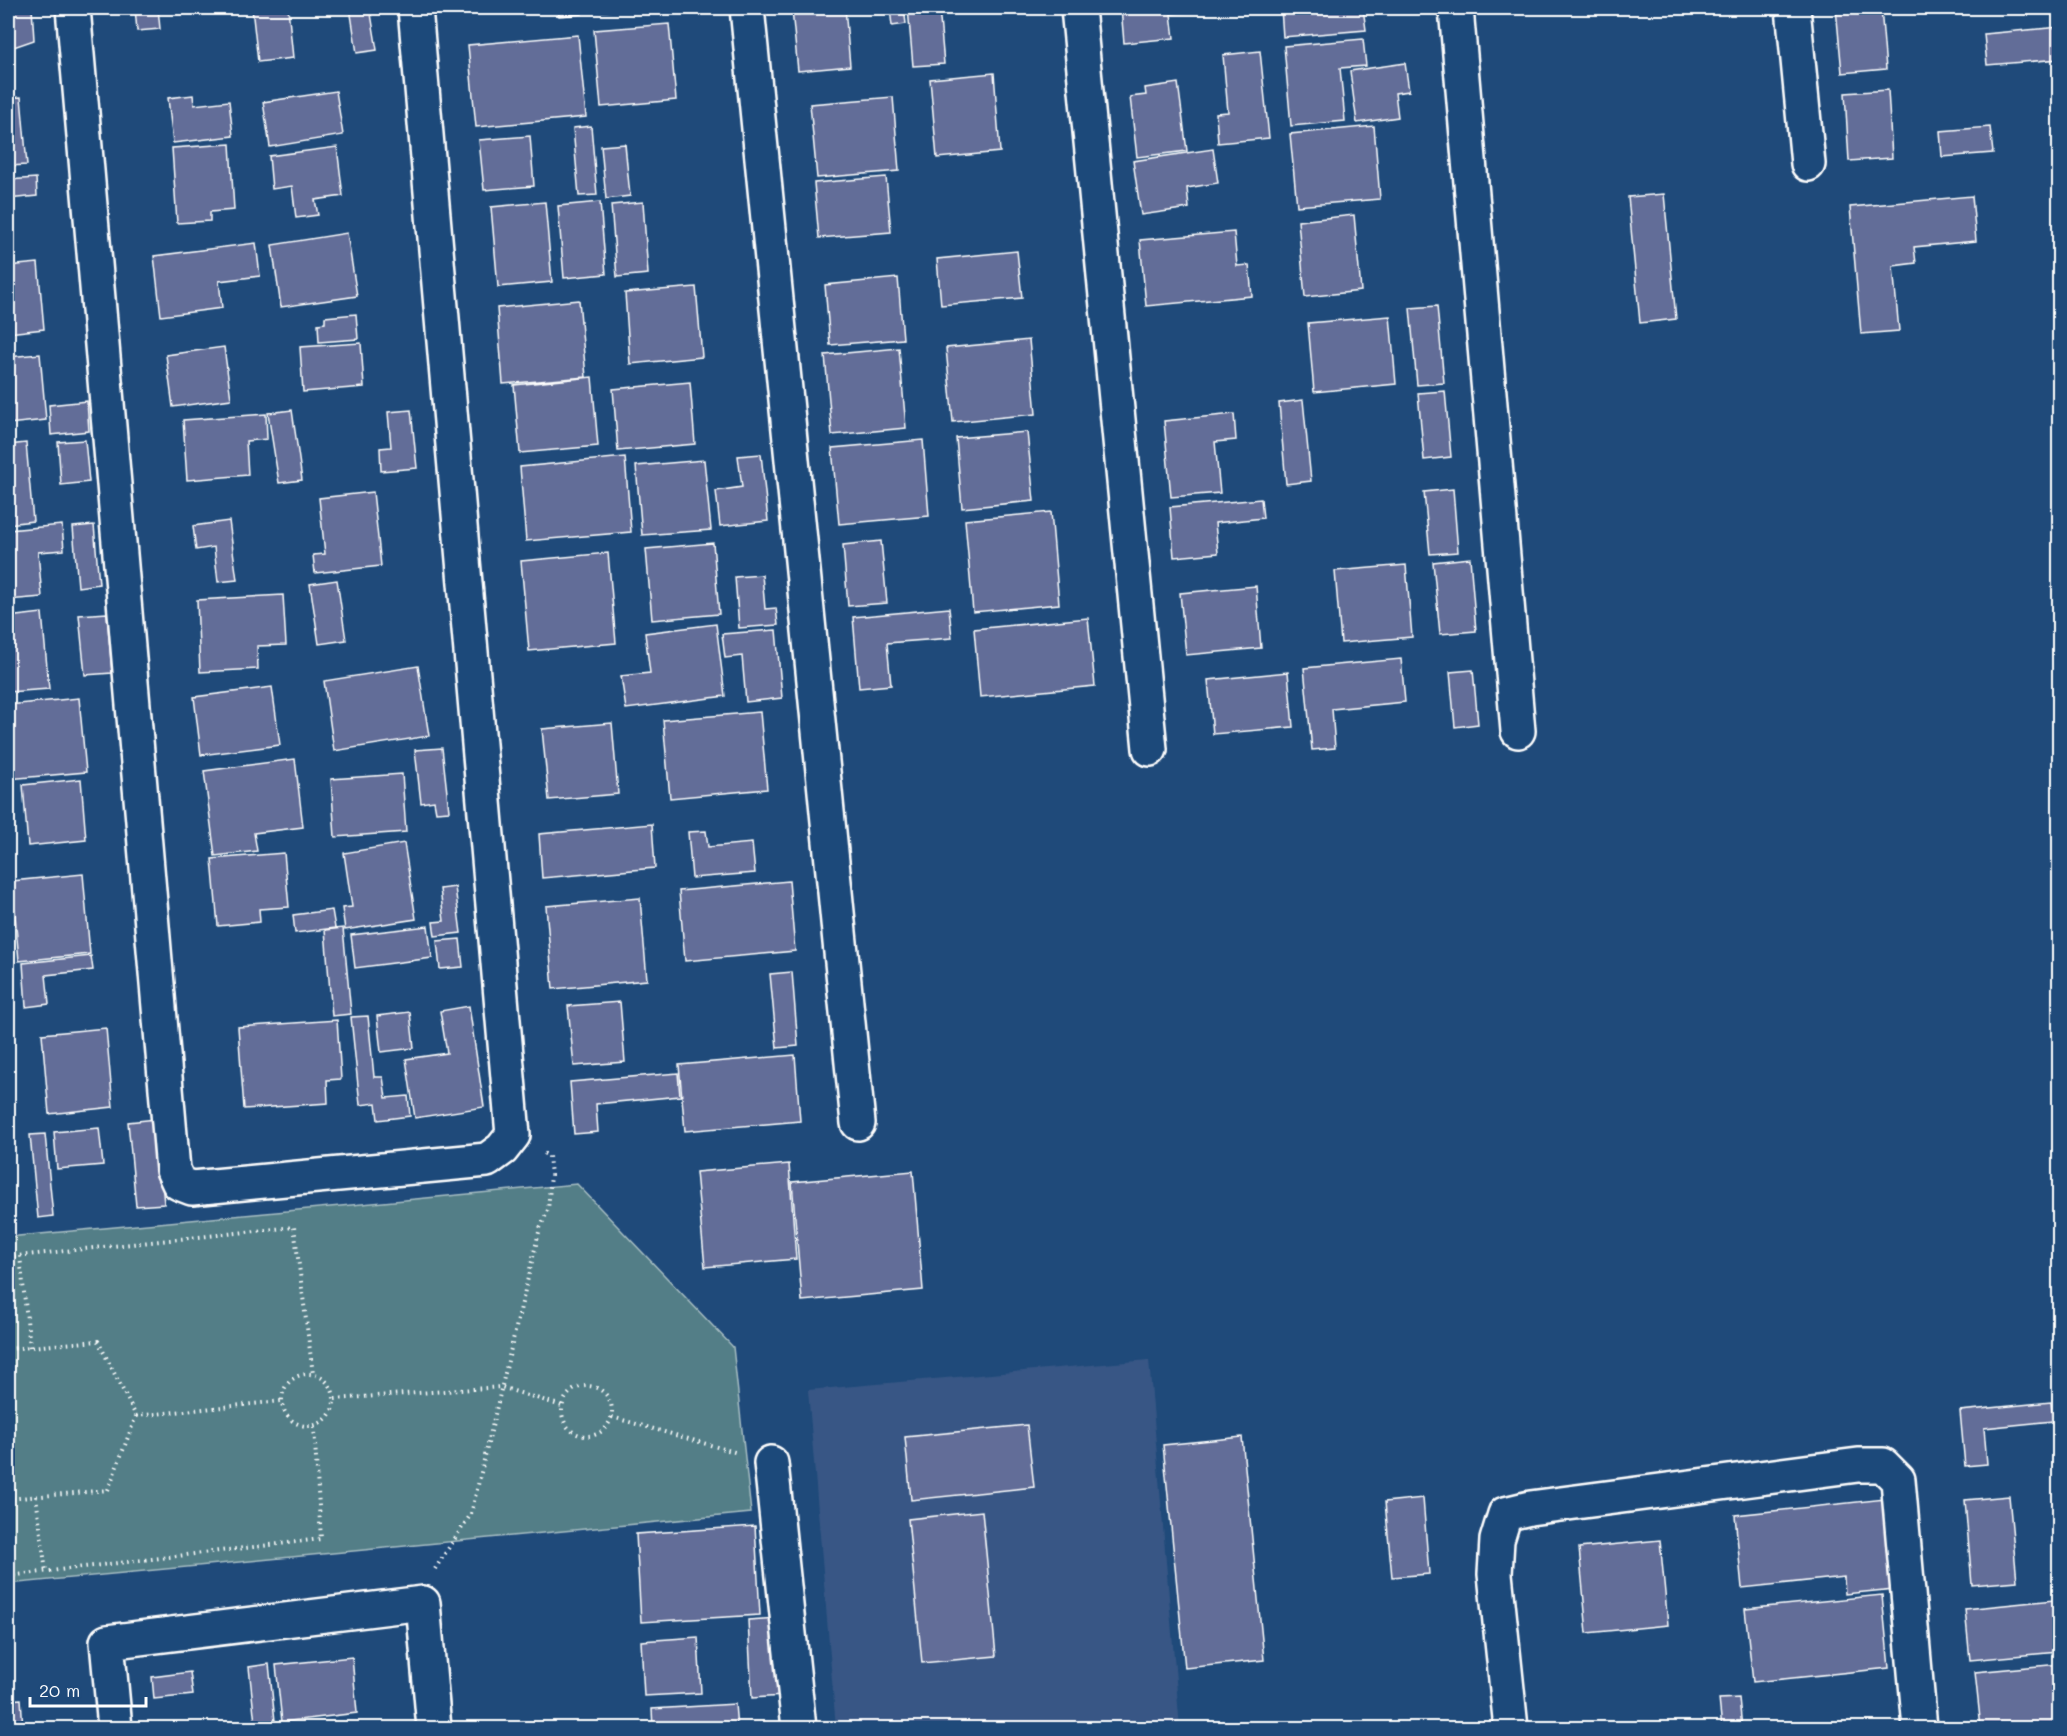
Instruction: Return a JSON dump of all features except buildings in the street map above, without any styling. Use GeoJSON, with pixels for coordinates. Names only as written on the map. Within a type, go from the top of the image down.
{"type":"FeatureCollection","features":[{"type":"Feature","properties":{"kind":"street"},"geometry":{"type":"LineString","coordinates":[[73,8],[172,1170],[179,1183],[192,1188],[487,1160],[502,1149],[513,1135],[415,8]]}},
{"type":"Feature","properties":{"kind":"street"},"geometry":{"type":"LineString","coordinates":[[747,8],[858,1123]]}},
{"type":"Feature","properties":{"kind":"street"},"geometry":{"type":"LineString","coordinates":[[1078,8],[1150,749]]}},
{"type":"Feature","properties":{"kind":"street"},"geometry":{"type":"LineString","coordinates":[[1456,8],[1518,731]]}},
{"type":"Feature","properties":{"kind":"street"},"geometry":{"type":"LineString","coordinates":[[1793,8],[1808,164]]}},
{"type":"Feature","properties":{"kind":"street"},"geometry":{"type":"LineString","coordinates":[[771,1463],[799,1728]]}},
{"type":"Feature","properties":{"kind":"street"},"geometry":{"type":"LineString","coordinates":[[1511,1728],[1495,1574],[1497,1540],[1505,1514],[1542,1507],[1858,1465],[1883,1466],[1898,1480],[1920,1728]]}},
{"type":"Feature","properties":{"kind":"street"},"geometry":{"type":"LineString","coordinates":[[115,1728],[107,1642],[423,1603],[434,1728]]}},
{"type":"Feature","properties":{"kind":"path"},"geometry":{"type":"LineString","coordinates":[[423,1603],[433,1573],[471,1514],[540,1228],[548,1210],[551,1175],[549,1156],[513,1135]]}},
{"type":"Feature","properties":{"kind":"path"},"geometry":{"type":"LineString","coordinates":[[8,1257],[294,1227],[313,1374]]}},
{"type":"Feature","properties":{"kind":"path"},"geometry":{"type":"LineString","coordinates":[[20,1256],[30,1347]]}},
{"type":"Feature","properties":{"kind":"path"},"geometry":{"type":"LineString","coordinates":[[8,1349],[98,1341],[136,1416],[108,1490],[8,1499]]}},
{"type":"Feature","properties":{"kind":"path"},"geometry":{"type":"LineString","coordinates":[[301,1374],[313,1374],[324,1379],[335,1399],[332,1411],[325,1420],[314,1426],[303,1426],[292,1422],[284,1412],[281,1401],[283,1389],[301,1374]]}},
{"type":"Feature","properties":{"kind":"path"},"geometry":{"type":"LineString","coordinates":[[588,1386],[598,1389],[607,1396],[612,1406],[612,1417],[607,1427],[598,1434],[587,1436],[576,1434],[567,1427],[562,1406],[576,1389],[588,1386]]}},
{"type":"Feature","properties":{"kind":"path"},"geometry":{"type":"LineString","coordinates":[[335,1399],[501,1387],[562,1406]]}},
{"type":"Feature","properties":{"kind":"path"},"geometry":{"type":"LineString","coordinates":[[136,1416],[281,1401]]}},
{"type":"Feature","properties":{"kind":"path"},"geometry":{"type":"LineString","coordinates":[[612,1417],[771,1463]]}},
{"type":"Feature","properties":{"kind":"path"},"geometry":{"type":"LineString","coordinates":[[8,1576],[321,1539],[314,1426]]}},
{"type":"Feature","properties":{"kind":"path"},"geometry":{"type":"LineString","coordinates":[[36,1496],[46,1572]]}},
{"type":"Feature","properties":{"kind":"shaded area"},"geometry":{"type":"Polygon","coordinates":[[[1149,1360],[1180,1728],[836,1728],[808,1390],[1149,1360]]]}},
{"type":"Feature","properties":{"kind":"green space"},"geometry":{"type":"Polygon","coordinates":[[[577,1184],[733,1347],[751,1513],[8,1584],[8,1237],[577,1184]]]}}]}
